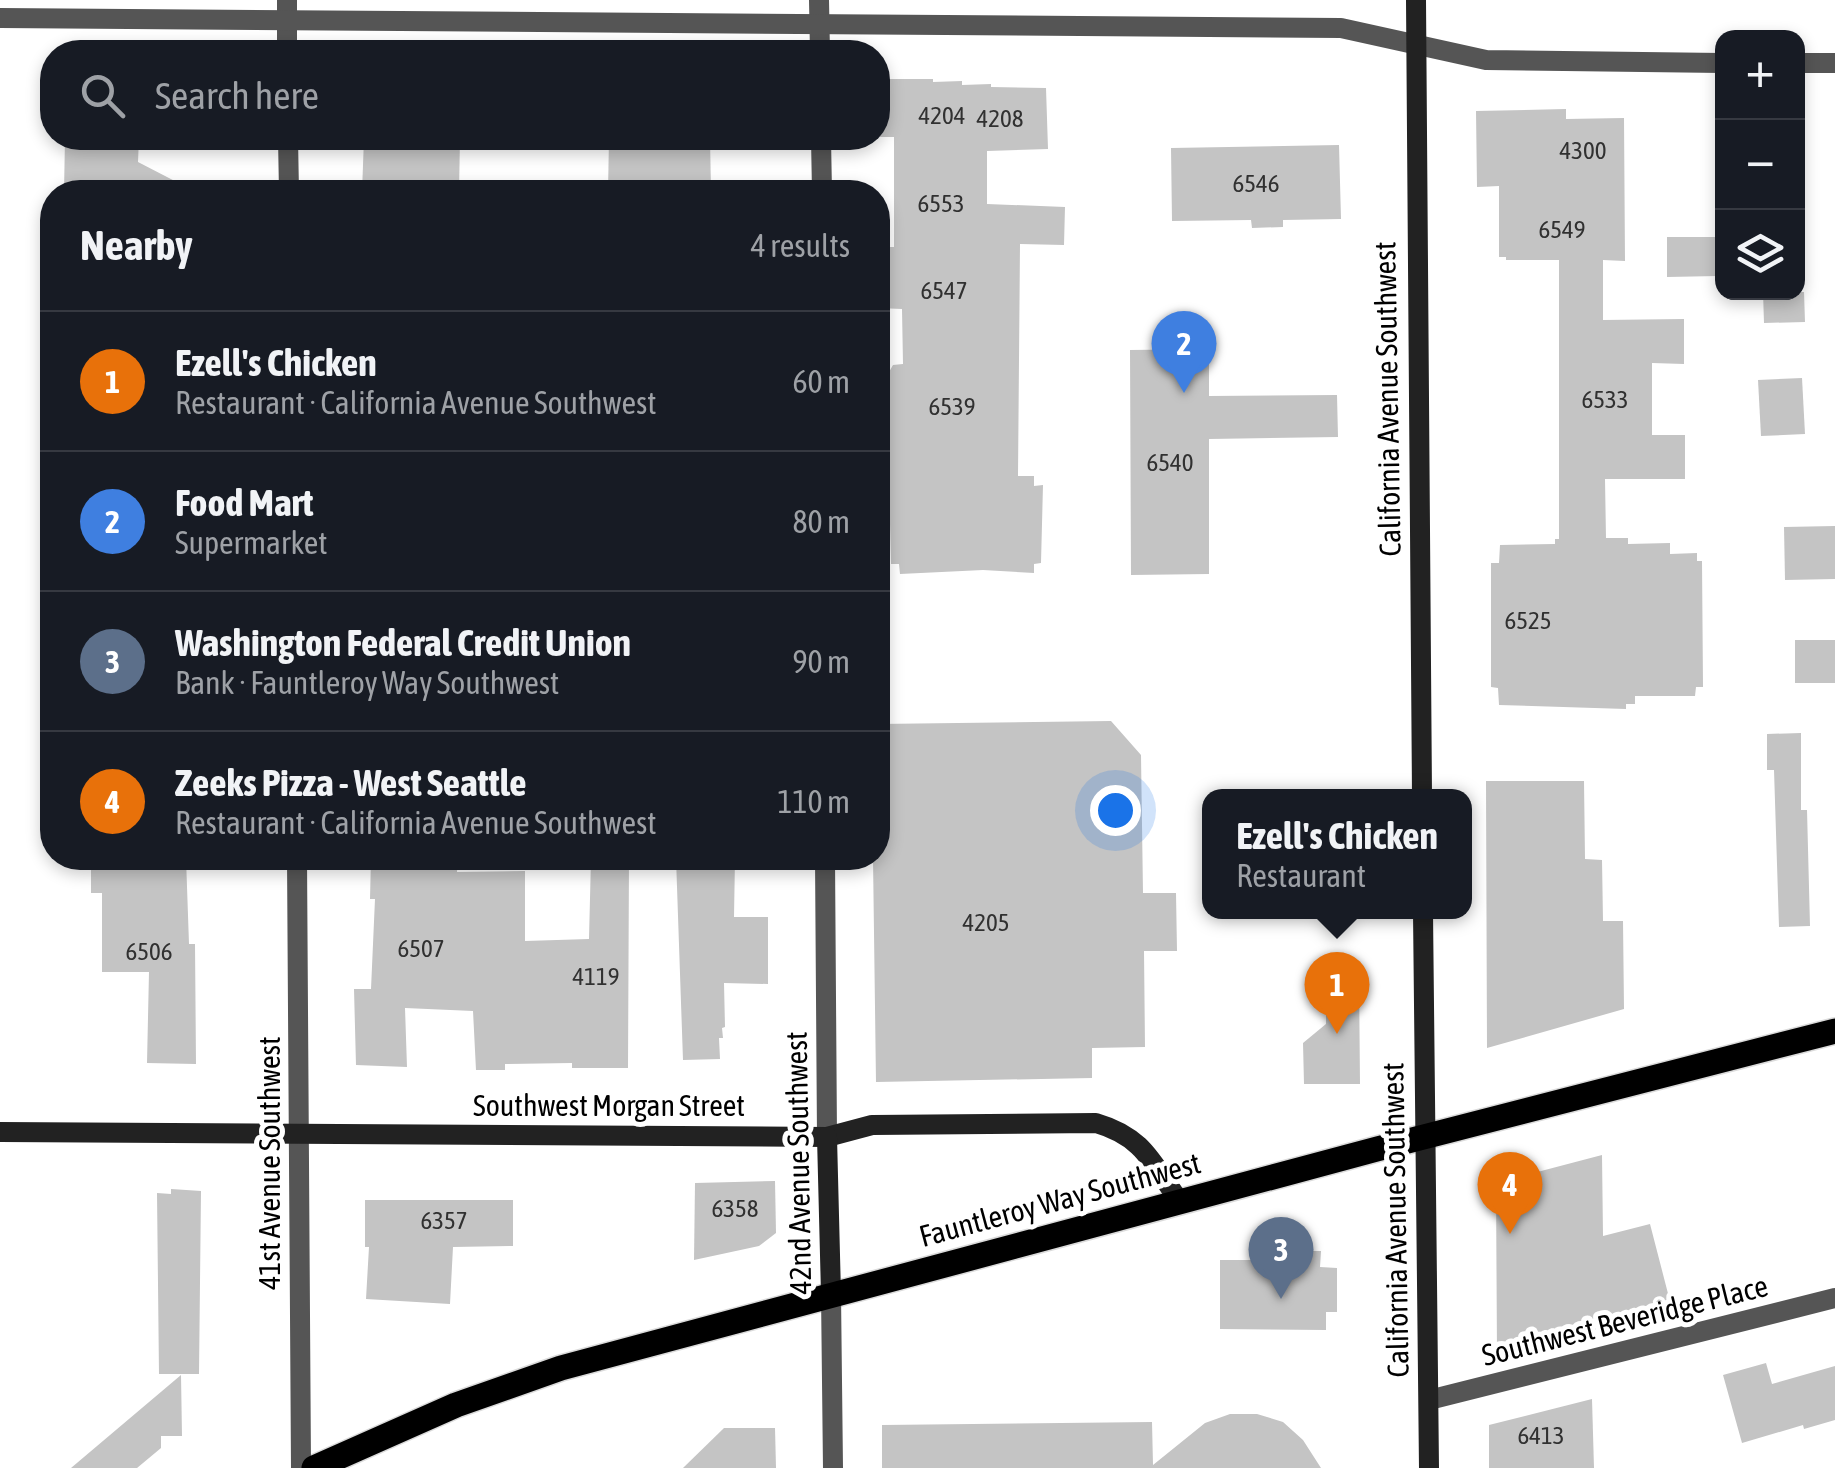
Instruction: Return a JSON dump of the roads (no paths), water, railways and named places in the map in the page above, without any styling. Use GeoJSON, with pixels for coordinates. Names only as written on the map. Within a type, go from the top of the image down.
{"type":"FeatureCollection","features":[{"type":"Feature","properties":{"kind":"main road","name":"Fauntleroy Way Southwest"},"geometry":{"type":"LineString","coordinates":[[314,1468],[456,1405],[561,1368],[1424,1136],[1835,1032]]}},
{"type":"Feature","properties":{"kind":"street"},"geometry":{"type":"LineString","coordinates":[[819,0],[820,40]]}},
{"type":"Feature","properties":{"kind":"street","name":"California Avenue Southwest"},"geometry":{"type":"LineString","coordinates":[[1416,0],[1422,789]]}},
{"type":"Feature","properties":{"kind":"street"},"geometry":{"type":"LineString","coordinates":[[287,10],[287,40]]}},
{"type":"Feature","properties":{"kind":"street"},"geometry":{"type":"LineString","coordinates":[[0,18],[287,10],[820,24],[1340,28],[1486,60],[1715,63]]}},
{"type":"Feature","properties":{"kind":"street"},"geometry":{"type":"LineString","coordinates":[[1805,63],[1835,63]]}},
{"type":"Feature","properties":{"kind":"street"},"geometry":{"type":"LineString","coordinates":[[288,150],[289,180]]}},
{"type":"Feature","properties":{"kind":"street"},"geometry":{"type":"LineString","coordinates":[[821,150],[822,180]]}},
{"type":"Feature","properties":{"kind":"street","name":"41st Avenue Southwest"},"geometry":{"type":"LineString","coordinates":[[297,870],[300,1468]]}},
{"type":"Feature","properties":{"kind":"street","name":"42nd Avenue Southwest"},"geometry":{"type":"LineString","coordinates":[[825,870],[833,1468]]}},
{"type":"Feature","properties":{"kind":"street","name":"California Avenue Southwest"},"geometry":{"type":"LineString","coordinates":[[1423,919],[1429,1468]]}},
{"type":"Feature","properties":{"kind":"street","name":"Southwest Morgan Street"},"geometry":{"type":"LineString","coordinates":[[0,1132],[827,1137],[872,1125],[1096,1123],[1121,1130],[1138,1142],[1180,1202]]}},
{"type":"Feature","properties":{"kind":"street","name":"Southwest Beveridge Place"},"geometry":{"type":"LineString","coordinates":[[1429,1400],[1835,1298]]}},
{"type":"Feature","properties":{"kind":"place","name":"Food Mart"},"geometry":{"type":"Point","coordinates":[1184,393]}},
{"type":"Feature","properties":{"kind":"place","name":"Ezell's Chicken"},"geometry":{"type":"Point","coordinates":[1337,1034]}},
{"type":"Feature","properties":{"kind":"place","name":"Zeeks Pizza - West Seattle"},"geometry":{"type":"Point","coordinates":[1510,1234]}},
{"type":"Feature","properties":{"kind":"place","name":"Washington Federal Credit Union"},"geometry":{"type":"Point","coordinates":[1281,1299]}}]}
